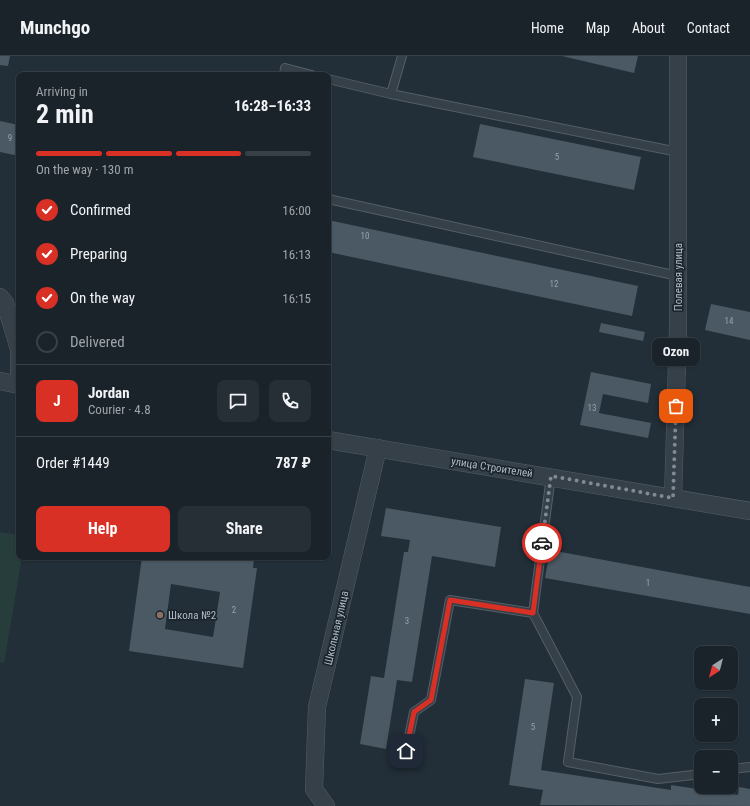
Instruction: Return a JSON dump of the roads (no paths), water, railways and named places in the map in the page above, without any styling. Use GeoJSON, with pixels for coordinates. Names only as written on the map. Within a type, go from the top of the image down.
{"type":"FeatureCollection","features":[{"type":"Feature","properties":{"kind":"street","name":"Полевая улица"},"geometry":{"type":"LineString","coordinates":[[673,498],[678,276],[678,56]]}},
{"type":"Feature","properties":{"kind":"street"},"geometry":{"type":"LineString","coordinates":[[0,296],[5,303],[16,338]]}},
{"type":"Feature","properties":{"kind":"street"},"geometry":{"type":"LineString","coordinates":[[0,382],[16,385]]}},
{"type":"Feature","properties":{"kind":"street","name":"улица Строителей"},"geometry":{"type":"LineString","coordinates":[[331,440],[551,476],[750,511]]}},
{"type":"Feature","properties":{"kind":"street","name":"Школьная улица"},"geometry":{"type":"LineString","coordinates":[[326,806],[314,789],[317,707],[378,448]]}},
{"type":"Feature","properties":{"kind":"lane"},"geometry":{"type":"LineString","coordinates":[[391,94],[402,56]]}},
{"type":"Feature","properties":{"kind":"lane"},"geometry":{"type":"LineString","coordinates":[[284,72],[285,68],[300,72]]}},
{"type":"Feature","properties":{"kind":"lane"},"geometry":{"type":"LineString","coordinates":[[331,80],[391,94],[678,152]]}},
{"type":"Feature","properties":{"kind":"lane"},"geometry":{"type":"LineString","coordinates":[[331,200],[678,276]]}},
{"type":"Feature","properties":{"kind":"lane"},"geometry":{"type":"LineString","coordinates":[[551,476],[533,613],[577,697],[568,762],[658,779],[694,775]]}},
{"type":"Feature","properties":{"kind":"lane"},"geometry":{"type":"LineString","coordinates":[[406,751],[414,712],[431,700],[450,600],[533,613]]}},
{"type":"Feature","properties":{"kind":"lane"},"geometry":{"type":"LineString","coordinates":[[738,769],[750,767]]}},
{"type":"Feature","properties":{"kind":"place","name":"Ozon"},"geometry":{"type":"Point","coordinates":[676,406]}},
{"type":"Feature","properties":{"kind":"place","name":"Школа №2"},"geometry":{"type":"Point","coordinates":[160,615]}}]}
